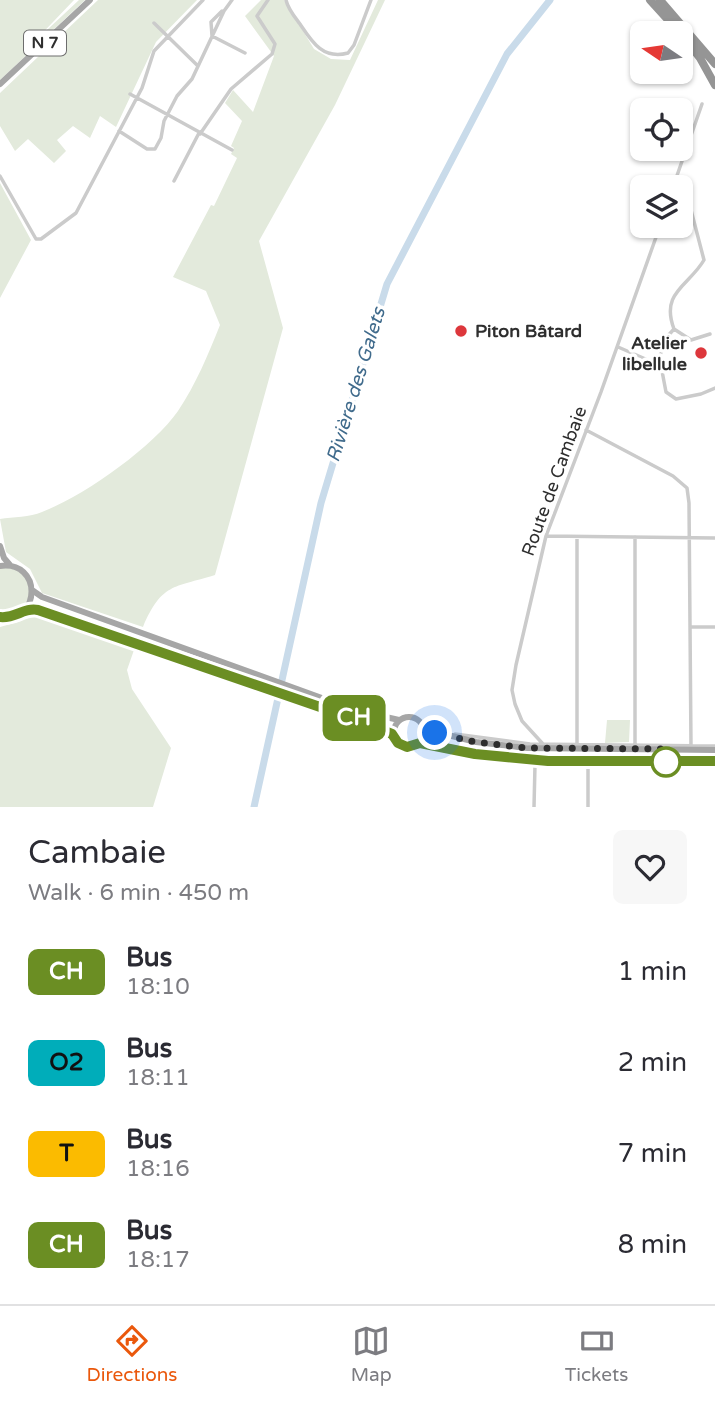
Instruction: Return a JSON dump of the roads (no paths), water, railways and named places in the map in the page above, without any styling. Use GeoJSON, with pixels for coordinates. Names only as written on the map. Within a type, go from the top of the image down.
{"type":"FeatureCollection","features":[{"type":"Feature","properties":{"kind":"highway"},"geometry":{"type":"LineString","coordinates":[[650,0],[670,21]]}},
{"type":"Feature","properties":{"kind":"highway"},"geometry":{"type":"LineString","coordinates":[[660,0],[674,21]]}},
{"type":"Feature","properties":{"kind":"highway"},"geometry":{"type":"LineString","coordinates":[[693,43],[715,64]]}},
{"type":"Feature","properties":{"kind":"highway"},"geometry":{"type":"LineString","coordinates":[[693,48],[715,85]]}},
{"type":"Feature","properties":{"kind":"main road","name":"N 7"},"geometry":{"type":"LineString","coordinates":[[0,84],[90,0]]}},
{"type":"Feature","properties":{"kind":"main road"},"geometry":{"type":"LineString","coordinates":[[0,546],[4,558],[11,566],[27,576],[32,590],[31,600],[25,610]]}},
{"type":"Feature","properties":{"kind":"main road"},"geometry":{"type":"LineString","coordinates":[[0,566],[11,566]]}},
{"type":"Feature","properties":{"kind":"main road"},"geometry":{"type":"LineString","coordinates":[[32,590],[42,597],[354,714],[394,735]]}},
{"type":"Feature","properties":{"kind":"main road"},"geometry":{"type":"LineString","coordinates":[[0,617],[11,617],[25,610],[38,610],[354,714],[399,720],[412,717],[421,722],[424,729],[420,743]]}},
{"type":"Feature","properties":{"kind":"main road"},"geometry":{"type":"LineString","coordinates":[[399,720],[394,727],[394,735],[398,743],[407,747],[420,743],[475,754],[548,761],[715,763]]}},
{"type":"Feature","properties":{"kind":"main road"},"geometry":{"type":"LineString","coordinates":[[424,729],[475,742],[526,748],[715,748]]}},
{"type":"Feature","properties":{"kind":"street"},"geometry":{"type":"LineString","coordinates":[[0,176],[36,239],[41,239],[76,213],[137,98],[153,51],[203,0]]}},
{"type":"Feature","properties":{"kind":"street"},"geometry":{"type":"LineString","coordinates":[[118,131],[147,149],[153,150],[160,143],[167,115],[198,66],[212,36],[211,22],[232,0]]}},
{"type":"Feature","properties":{"kind":"street"},"geometry":{"type":"LineString","coordinates":[[174,181],[200,133],[231,89],[272,54],[275,44],[257,16],[268,0]]}},
{"type":"Feature","properties":{"kind":"street"},"geometry":{"type":"LineString","coordinates":[[286,0],[315,46],[330,54],[343,55],[351,50],[371,0]]}},
{"type":"Feature","properties":{"kind":"street"},"geometry":{"type":"LineString","coordinates":[[153,23],[198,66]]}},
{"type":"Feature","properties":{"kind":"street"},"geometry":{"type":"LineString","coordinates":[[212,36],[245,53]]}},
{"type":"Feature","properties":{"kind":"street"},"geometry":{"type":"LineString","coordinates":[[130,94],[232,150]]}},
{"type":"Feature","properties":{"kind":"street"},"geometry":{"type":"LineString","coordinates":[[677,175],[702,104]]}},
{"type":"Feature","properties":{"kind":"street"},"geometry":{"type":"LineString","coordinates":[[693,218],[704,260],[690,279],[677,289],[673,297],[671,319],[674,329],[691,340],[709,334]]}},
{"type":"Feature","properties":{"kind":"street","name":"Route de Cambaie"},"geometry":{"type":"LineString","coordinates":[[543,744],[522,721],[515,704],[512,690],[516,665],[546,536],[618,347],[656,238]]}},
{"type":"Feature","properties":{"kind":"street"},"geometry":{"type":"LineString","coordinates":[[657,364],[666,338],[674,329]]}},
{"type":"Feature","properties":{"kind":"street"},"geometry":{"type":"LineString","coordinates":[[618,347],[657,364],[662,372],[666,392],[676,399],[715,388]]}},
{"type":"Feature","properties":{"kind":"street"},"geometry":{"type":"LineString","coordinates":[[586,430],[679,480],[689,493],[691,746]]}},
{"type":"Feature","properties":{"kind":"street"},"geometry":{"type":"LineString","coordinates":[[546,536],[715,538]]}},
{"type":"Feature","properties":{"kind":"street"},"geometry":{"type":"LineString","coordinates":[[577,537],[577,745]]}},
{"type":"Feature","properties":{"kind":"street"},"geometry":{"type":"LineString","coordinates":[[635,537],[635,745]]}},
{"type":"Feature","properties":{"kind":"street"},"geometry":{"type":"LineString","coordinates":[[691,627],[715,627]]}},
{"type":"Feature","properties":{"kind":"street"},"geometry":{"type":"LineString","coordinates":[[443,735],[452,733],[530,744],[715,748]]}},
{"type":"Feature","properties":{"kind":"street"},"geometry":{"type":"LineString","coordinates":[[530,744],[533,734]]}},
{"type":"Feature","properties":{"kind":"street"},"geometry":{"type":"LineString","coordinates":[[440,747],[447,753],[535,765],[715,763]]}},
{"type":"Feature","properties":{"kind":"street"},"geometry":{"type":"LineString","coordinates":[[534,807],[535,765]]}},
{"type":"Feature","properties":{"kind":"street"},"geometry":{"type":"LineString","coordinates":[[588,765],[588,807]]}},
{"type":"Feature","properties":{"kind":"waterway","name":"Rivière des Galets"},"geometry":{"type":"LineString","coordinates":[[254,807],[321,503],[387,284],[507,54],[550,0]]}},
{"type":"Feature","properties":{"kind":"place","name":"Piton Bâtard"},"geometry":{"type":"Point","coordinates":[461,331]}},
{"type":"Feature","properties":{"kind":"place","name":"Atelier libellule"},"geometry":{"type":"Point","coordinates":[701,353]}}]}
